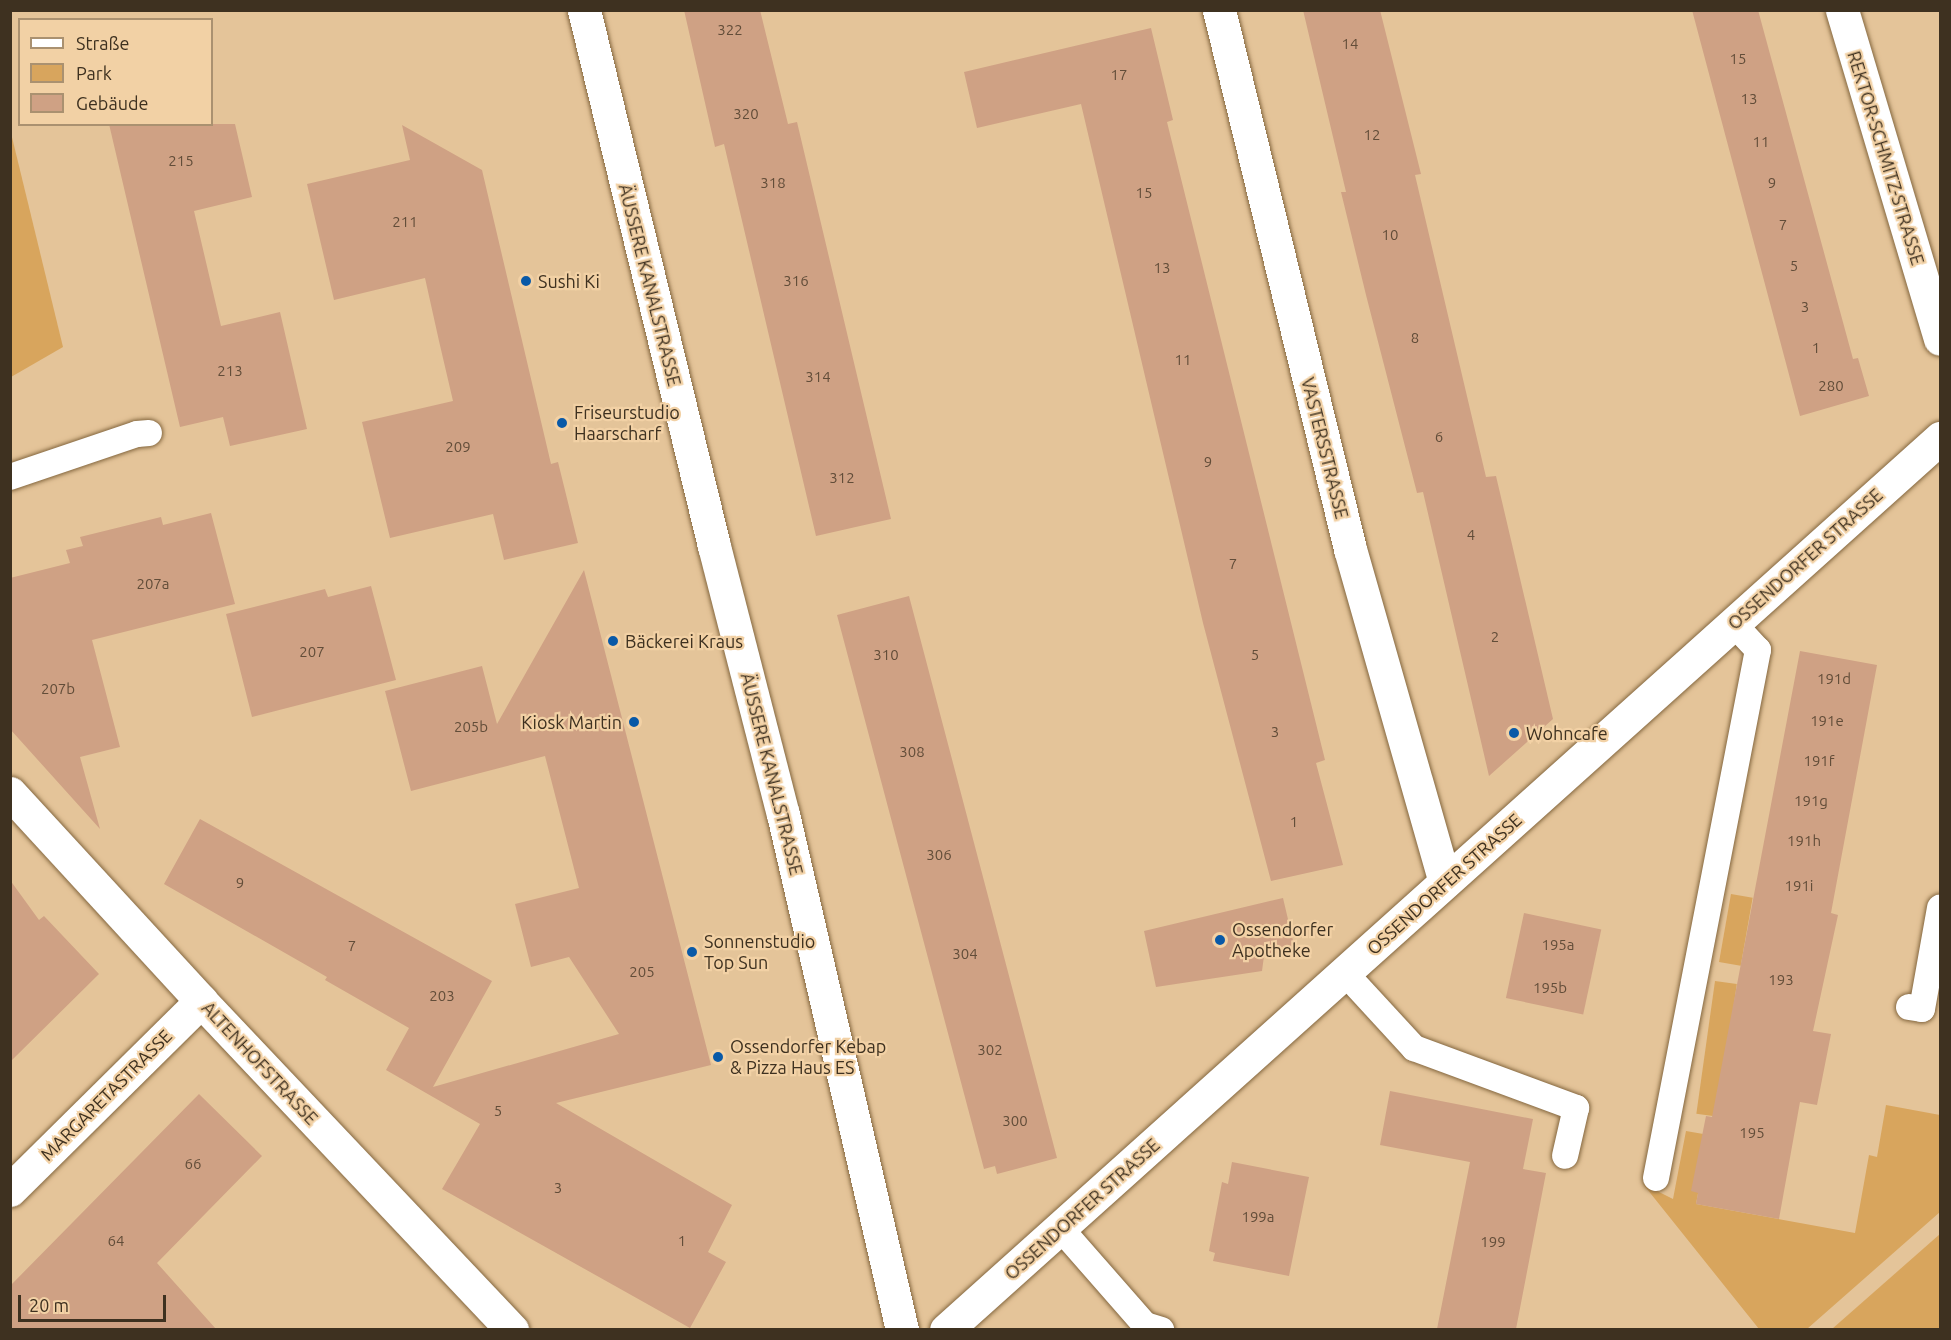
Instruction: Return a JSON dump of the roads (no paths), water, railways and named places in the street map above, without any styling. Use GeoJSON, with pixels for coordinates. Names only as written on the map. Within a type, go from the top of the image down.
{"type":"FeatureCollection","features":[{"type":"Feature","properties":{"kind":"street","name":"ÄUSSERE KANALSTRASSE"},"geometry":{"type":"LineString","coordinates":[[584,10],[714,546],[783,813],[902,1329]]}},
{"type":"Feature","properties":{"kind":"street","name":"VASTERSSTRASSE"},"geometry":{"type":"LineString","coordinates":[[1219,10],[1350,549],[1445,882]]}},
{"type":"Feature","properties":{"kind":"street","name":"REKTOR-SCHMITZ-STRASSE"},"geometry":{"type":"LineString","coordinates":[[1842,10],[1941,339]]}},
{"type":"Feature","properties":{"kind":"street","name":"OSSENDORFER STRASSE"},"geometry":{"type":"LineString","coordinates":[[946,1329],[1061,1229],[1941,438]]}},
{"type":"Feature","properties":{"kind":"street","name":"ALTENHOFSTRASSE"},"geometry":{"type":"LineString","coordinates":[[10,793],[201,1000],[512,1329]]}},
{"type":"Feature","properties":{"kind":"street","name":"MARGARETASTRASSE"},"geometry":{"type":"LineString","coordinates":[[10,1190],[201,1000]]}},
{"type":"Feature","properties":{"kind":"lane"},"geometry":{"type":"LineString","coordinates":[[10,477],[137,434],[149,433]]}},
{"type":"Feature","properties":{"kind":"lane"},"geometry":{"type":"LineString","coordinates":[[1656,1178],[1758,650],[1734,624]]}},
{"type":"Feature","properties":{"kind":"lane"},"geometry":{"type":"LineString","coordinates":[[1909,1006],[1922,1009],[1941,908]]}},
{"type":"Feature","properties":{"kind":"lane"},"geometry":{"type":"LineString","coordinates":[[1345,973],[1414,1048],[1576,1108],[1565,1156]]}},
{"type":"Feature","properties":{"kind":"lane"},"geometry":{"type":"LineString","coordinates":[[1061,1229],[1145,1324],[1161,1329]]}},
{"type":"Feature","properties":{"kind":"place","name":"Sushi Ki"},"geometry":{"type":"Point","coordinates":[526,281]}},
{"type":"Feature","properties":{"kind":"place","name":"Friseurstudio Haarscharf"},"geometry":{"type":"Point","coordinates":[562,423]}},
{"type":"Feature","properties":{"kind":"place","name":"Bäckerei Kraus"},"geometry":{"type":"Point","coordinates":[613,641]}},
{"type":"Feature","properties":{"kind":"place","name":"Kiosk Martin"},"geometry":{"type":"Point","coordinates":[634,722]}},
{"type":"Feature","properties":{"kind":"place","name":"Wohncafe"},"geometry":{"type":"Point","coordinates":[1514,733]}},
{"type":"Feature","properties":{"kind":"place","name":"Ossendorfer Apotheke"},"geometry":{"type":"Point","coordinates":[1220,940]}},
{"type":"Feature","properties":{"kind":"place","name":"Sonnenstudio Top Sun"},"geometry":{"type":"Point","coordinates":[692,952]}},
{"type":"Feature","properties":{"kind":"place","name":"Ossendorfer Kebap & Pizza Haus ES"},"geometry":{"type":"Point","coordinates":[718,1057]}}]}
